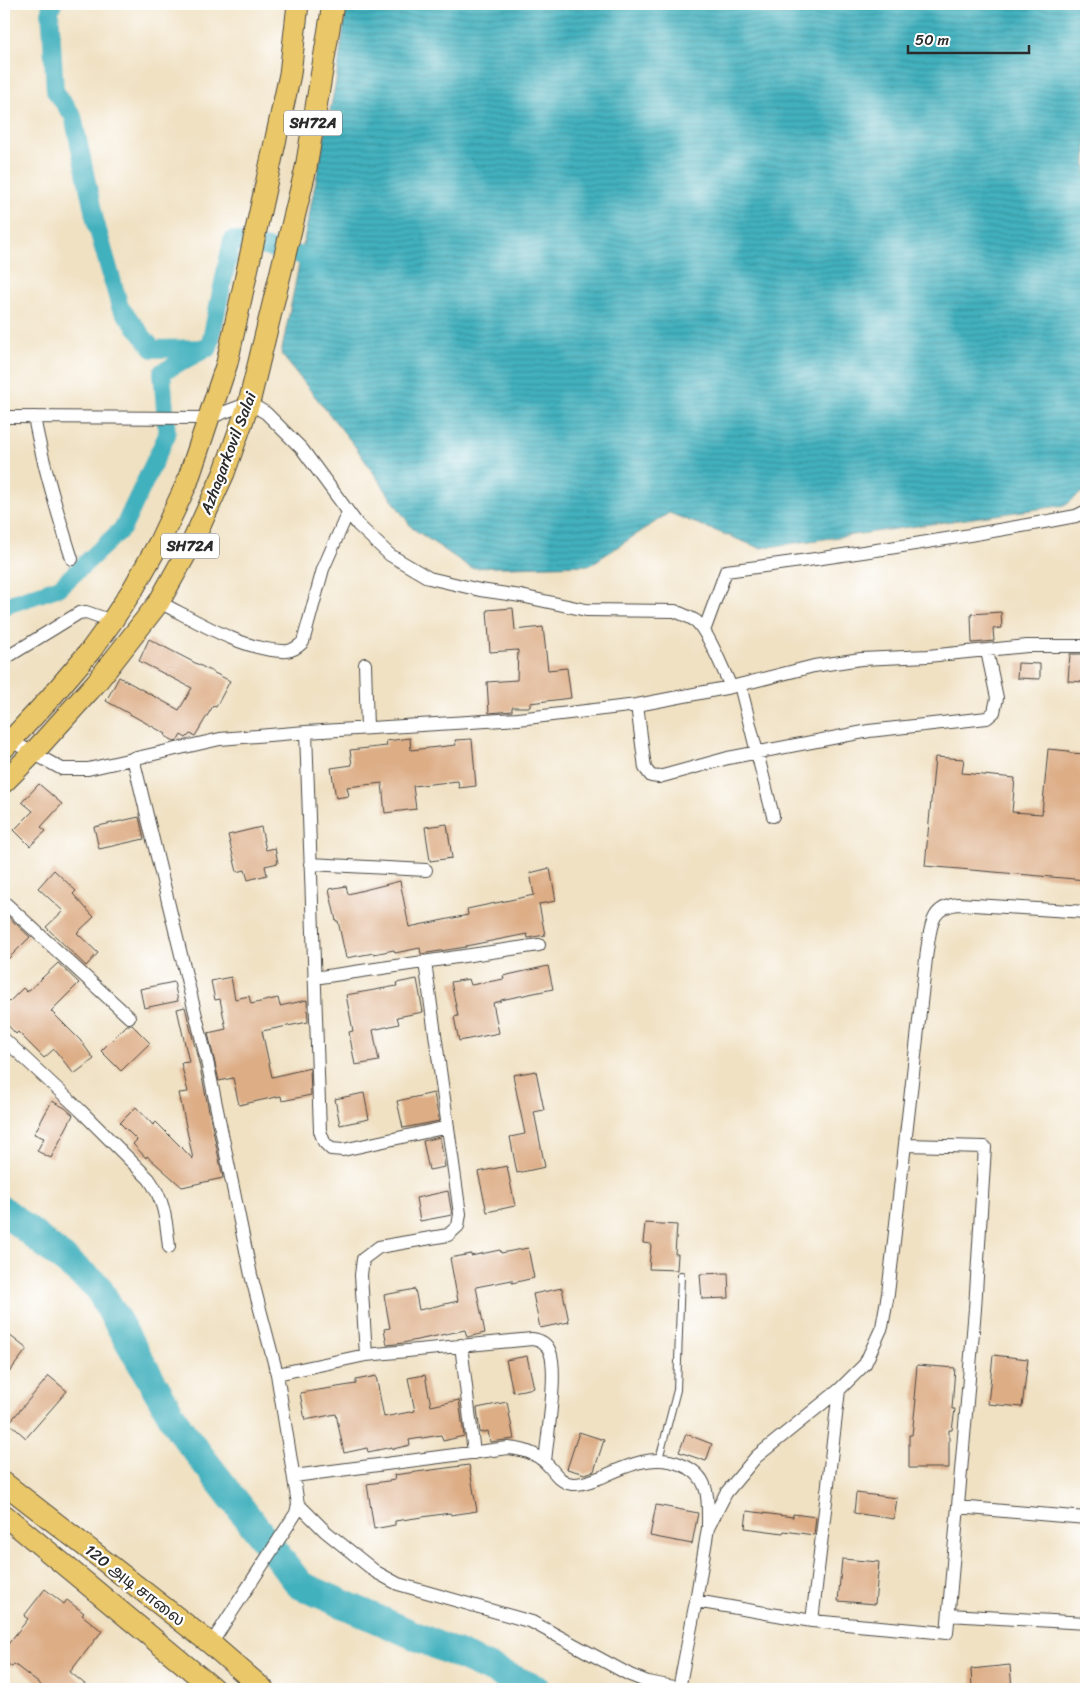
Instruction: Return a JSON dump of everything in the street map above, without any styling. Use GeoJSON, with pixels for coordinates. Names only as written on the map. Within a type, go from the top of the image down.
{"type":"FeatureCollection","features":[{"type":"Feature","properties":{"kind":"main road","name":"Azhagarkovil Salai"},"geometry":{"type":"LineString","coordinates":[[7,744],[51,697],[91,650],[112,621],[159,543],[187,483],[227,363],[290,74],[298,4]]}},
{"type":"Feature","properties":{"kind":"main road","name":"Azhagarkovil Salai"},"geometry":{"type":"LineString","coordinates":[[4,782],[33,753],[96,683],[159,602],[193,541],[224,473],[249,403],[306,168],[333,4]]}},
{"type":"Feature","properties":{"kind":"main road","name":"120 அடி சாலை"},"geometry":{"type":"LineString","coordinates":[[4,1483],[212,1644],[263,1689]]}},
{"type":"Feature","properties":{"kind":"main road","name":"120 அடி சாலை"},"geometry":{"type":"LineString","coordinates":[[4,1515],[214,1689]]}},
{"type":"Feature","properties":{"kind":"street"},"geometry":{"type":"LineString","coordinates":[[4,417],[209,418],[249,403],[266,413],[302,449],[358,525],[390,555],[428,578],[586,610],[675,611],[684,614],[696,622],[704,631],[735,686],[758,752],[773,816]]}},
{"type":"Feature","properties":{"kind":"street"},"geometry":{"type":"LineString","coordinates":[[34,417],[48,484],[72,559]]}},
{"type":"Feature","properties":{"kind":"street"},"geometry":{"type":"LineString","coordinates":[[704,631],[726,571],[821,559],[978,534],[1076,516],[1086,511]]}},
{"type":"Feature","properties":{"kind":"street"},"geometry":{"type":"LineString","coordinates":[[159,602],[230,638],[284,652],[296,648],[303,642],[323,569],[348,512]]}},
{"type":"Feature","properties":{"kind":"street"},"geometry":{"type":"LineString","coordinates":[[4,659],[79,613],[86,612],[112,621]]}},
{"type":"Feature","properties":{"kind":"street"},"geometry":{"type":"LineString","coordinates":[[7,744],[33,753],[62,768],[88,769],[220,739],[518,719],[637,705],[735,686],[814,666],[861,660],[986,651],[1027,646],[1086,646]]}},
{"type":"Feature","properties":{"kind":"street"},"geometry":{"type":"LineString","coordinates":[[637,705],[645,768],[652,776],[659,777],[707,762],[869,731],[987,718],[994,712],[997,698],[986,651]]}},
{"type":"Feature","properties":{"kind":"street"},"geometry":{"type":"LineString","coordinates":[[365,664],[366,728]]}},
{"type":"Feature","properties":{"kind":"street"},"geometry":{"type":"LineString","coordinates":[[306,732],[320,1131],[324,1142],[331,1149],[343,1150],[448,1128]]}},
{"type":"Feature","properties":{"kind":"street"},"geometry":{"type":"LineString","coordinates":[[133,758],[207,1061],[251,1275],[277,1374],[294,1476],[297,1508],[212,1644]]}},
{"type":"Feature","properties":{"kind":"street"},"geometry":{"type":"LineString","coordinates":[[310,864],[426,870]]}},
{"type":"Feature","properties":{"kind":"street"},"geometry":{"type":"LineString","coordinates":[[4,902],[129,1017]]}},
{"type":"Feature","properties":{"kind":"street"},"geometry":{"type":"LineString","coordinates":[[708,1528],[726,1493],[756,1457],[839,1390],[865,1364],[882,1326],[888,1294],[906,1145],[927,950],[931,925],[937,912],[947,906],[958,904],[1086,912]]}},
{"type":"Feature","properties":{"kind":"street"},"geometry":{"type":"LineString","coordinates":[[314,978],[539,945]]}},
{"type":"Feature","properties":{"kind":"street"},"geometry":{"type":"LineString","coordinates":[[366,1355],[361,1275],[363,1259],[379,1247],[448,1235],[458,1226],[460,1214],[425,962]]}},
{"type":"Feature","properties":{"kind":"street"},"geometry":{"type":"LineString","coordinates":[[4,1039],[80,1110],[149,1179],[158,1191],[164,1209],[169,1247]]}},
{"type":"Feature","properties":{"kind":"street"},"geometry":{"type":"LineString","coordinates":[[696,1601],[812,1621],[947,1633],[976,1309],[985,1147],[906,1145]]}},
{"type":"Feature","properties":{"kind":"street"},"geometry":{"type":"LineString","coordinates":[[277,1374],[366,1355],[532,1339],[541,1341],[550,1351],[554,1368],[545,1462]]}},
{"type":"Feature","properties":{"kind":"street"},"geometry":{"type":"LineString","coordinates":[[461,1345],[474,1452]]}},
{"type":"Feature","properties":{"kind":"street"},"geometry":{"type":"LineString","coordinates":[[812,1621],[839,1390]]}},
{"type":"Feature","properties":{"kind":"street"},"geometry":{"type":"LineString","coordinates":[[294,1476],[508,1448],[523,1449],[545,1462],[562,1481],[574,1484],[586,1483],[633,1463],[659,1459],[692,1468],[704,1482],[708,1496],[708,1528],[679,1689],[648,1682],[630,1675],[532,1622],[398,1584],[376,1572],[297,1508]]}},
{"type":"Feature","properties":{"kind":"street"},"geometry":{"type":"LineString","coordinates":[[958,1508],[1086,1518]]}},
{"type":"Feature","properties":{"kind":"street"},"geometry":{"type":"LineString","coordinates":[[949,1615],[1086,1623]]}},
{"type":"Feature","properties":{"kind":"lane"},"geometry":{"type":"LineString","coordinates":[[659,1459],[677,1390],[681,1275]]}},
{"type":"Feature","properties":{"kind":"water"},"geometry":{"type":"Polygon","coordinates":[[[347,4],[1086,4],[1086,489],[1066,505],[760,548],[669,513],[590,565],[471,568],[412,528],[354,445],[281,354],[336,81],[347,4]]]}},
{"type":"Feature","properties":{"kind":"building"},"geometry":{"type":"Polygon","coordinates":[[[513,608],[515,630],[543,627],[548,670],[567,668],[571,698],[530,703],[530,707],[512,707],[512,711],[489,713],[487,682],[517,680],[518,650],[490,652],[487,610],[513,608]]]}},
{"type":"Feature","properties":{"kind":"building"},"geometry":{"type":"Polygon","coordinates":[[[1001,612],[1002,628],[993,629],[994,641],[972,643],[971,614],[1001,612]]]}},
{"type":"Feature","properties":{"kind":"building"},"geometry":{"type":"Polygon","coordinates":[[[149,639],[230,681],[216,707],[213,706],[195,736],[190,734],[186,738],[181,735],[178,740],[174,741],[165,736],[166,734],[106,701],[119,677],[179,710],[192,688],[139,661],[149,639]]]}},
{"type":"Feature","properties":{"kind":"building"},"geometry":{"type":"Polygon","coordinates":[[[1070,654],[1086,654],[1086,682],[1068,681],[1070,654]]]}},
{"type":"Feature","properties":{"kind":"building"},"geometry":{"type":"Polygon","coordinates":[[[1018,663],[1040,664],[1040,679],[1017,678],[1018,663]]]}},
{"type":"Feature","properties":{"kind":"building"},"geometry":{"type":"Polygon","coordinates":[[[410,738],[411,750],[456,745],[455,740],[472,739],[476,786],[459,788],[458,781],[413,786],[416,809],[385,813],[382,783],[347,787],[349,796],[336,798],[331,768],[352,765],[350,750],[387,746],[386,741],[410,738]]]}},
{"type":"Feature","properties":{"kind":"building"},"geometry":{"type":"Polygon","coordinates":[[[1048,749],[1086,754],[1086,880],[925,866],[935,757],[964,759],[962,773],[1015,778],[1012,812],[1042,814],[1048,749]]]}},
{"type":"Feature","properties":{"kind":"building"},"geometry":{"type":"Polygon","coordinates":[[[39,784],[62,804],[41,827],[46,831],[30,846],[14,830],[33,811],[22,802],[39,784]]]}},
{"type":"Feature","properties":{"kind":"building"},"geometry":{"type":"Polygon","coordinates":[[[139,817],[144,839],[99,849],[94,827],[139,817]]]}},
{"type":"Feature","properties":{"kind":"building"},"geometry":{"type":"Polygon","coordinates":[[[447,824],[452,858],[430,861],[425,827],[447,824]]]}},
{"type":"Feature","properties":{"kind":"building"},"geometry":{"type":"Polygon","coordinates":[[[261,827],[266,850],[275,848],[278,863],[265,866],[267,875],[248,880],[245,870],[237,872],[228,835],[261,827]]]}},
{"type":"Feature","properties":{"kind":"building"},"geometry":{"type":"Polygon","coordinates":[[[550,868],[556,901],[539,904],[545,935],[528,938],[527,934],[421,954],[420,948],[395,953],[394,950],[346,958],[329,889],[346,886],[348,894],[400,881],[409,927],[468,915],[467,909],[534,895],[530,873],[550,868]]]}},
{"type":"Feature","properties":{"kind":"building"},"geometry":{"type":"Polygon","coordinates":[[[54,870],[76,891],[73,894],[94,917],[77,933],[98,953],[86,966],[46,927],[63,911],[38,888],[54,870]]]}},
{"type":"Feature","properties":{"kind":"building"},"geometry":{"type":"Polygon","coordinates":[[[4,913],[30,937],[4,963],[4,913]]]}},
{"type":"Feature","properties":{"kind":"building"},"geometry":{"type":"Polygon","coordinates":[[[58,963],[79,983],[51,1011],[80,1040],[94,1059],[74,1074],[54,1049],[44,1058],[4,1021],[4,1007],[23,988],[27,992],[58,963]]]}},
{"type":"Feature","properties":{"kind":"building"},"geometry":{"type":"Polygon","coordinates":[[[548,966],[553,989],[493,1003],[499,1033],[459,1041],[454,1017],[458,1016],[451,982],[469,979],[471,985],[504,979],[503,976],[548,966]]]}},
{"type":"Feature","properties":{"kind":"building"},"geometry":{"type":"Polygon","coordinates":[[[231,977],[235,999],[249,996],[251,1004],[278,998],[280,1006],[307,1000],[308,1022],[262,1031],[272,1077],[310,1068],[311,1095],[282,1101],[281,1096],[239,1105],[233,1078],[219,1081],[208,1033],[226,1029],[220,999],[215,1000],[211,981],[231,977]]]}},
{"type":"Feature","properties":{"kind":"building"},"geometry":{"type":"Polygon","coordinates":[[[417,979],[423,1012],[397,1017],[399,1024],[373,1030],[379,1061],[355,1065],[349,1032],[353,1031],[346,995],[397,986],[396,983],[417,979]]]}},
{"type":"Feature","properties":{"kind":"building"},"geometry":{"type":"Polygon","coordinates":[[[174,982],[178,1001],[144,1008],[140,989],[174,982]]]}},
{"type":"Feature","properties":{"kind":"building"},"geometry":{"type":"Polygon","coordinates":[[[185,1007],[199,1063],[223,1178],[182,1187],[147,1156],[146,1158],[133,1144],[137,1140],[120,1123],[136,1107],[153,1125],[156,1122],[193,1159],[179,1093],[188,1092],[181,1063],[189,1062],[177,1009],[185,1007]]]}},
{"type":"Feature","properties":{"kind":"building"},"geometry":{"type":"Polygon","coordinates":[[[127,1025],[132,1025],[150,1043],[121,1071],[101,1051],[127,1025]]]}},
{"type":"Feature","properties":{"kind":"building"},"geometry":{"type":"Polygon","coordinates":[[[536,1071],[544,1110],[534,1112],[545,1167],[517,1173],[510,1137],[525,1134],[513,1075],[536,1071]]]}},
{"type":"Feature","properties":{"kind":"building"},"geometry":{"type":"Polygon","coordinates":[[[364,1093],[369,1119],[340,1125],[335,1099],[364,1093]]]}},
{"type":"Feature","properties":{"kind":"building"},"geometry":{"type":"Polygon","coordinates":[[[434,1093],[439,1121],[403,1128],[397,1101],[434,1093]]]}},
{"type":"Feature","properties":{"kind":"building"},"geometry":{"type":"Polygon","coordinates":[[[52,1101],[73,1115],[51,1158],[37,1151],[44,1138],[34,1134],[52,1101]]]}},
{"type":"Feature","properties":{"kind":"building"},"geometry":{"type":"Polygon","coordinates":[[[440,1137],[445,1167],[429,1170],[423,1141],[440,1137]]]}},
{"type":"Feature","properties":{"kind":"building"},"geometry":{"type":"Polygon","coordinates":[[[507,1166],[515,1206],[487,1212],[478,1172],[507,1166]]]}},
{"type":"Feature","properties":{"kind":"building"},"geometry":{"type":"Polygon","coordinates":[[[448,1191],[452,1215],[420,1221],[416,1198],[448,1191]]]}},
{"type":"Feature","properties":{"kind":"building"},"geometry":{"type":"Polygon","coordinates":[[[645,1223],[677,1225],[675,1254],[678,1254],[677,1270],[649,1269],[651,1244],[643,1243],[645,1223]]]}},
{"type":"Feature","properties":{"kind":"building"},"geometry":{"type":"Polygon","coordinates":[[[528,1248],[534,1278],[512,1283],[512,1280],[476,1287],[485,1333],[467,1337],[465,1330],[387,1345],[384,1329],[390,1328],[384,1295],[415,1289],[419,1310],[458,1301],[450,1258],[500,1250],[501,1253],[528,1248]]]}},
{"type":"Feature","properties":{"kind":"building"},"geometry":{"type":"Polygon","coordinates":[[[728,1273],[729,1298],[702,1299],[700,1274],[728,1273]]]}},
{"type":"Feature","properties":{"kind":"building"},"geometry":{"type":"Polygon","coordinates":[[[562,1288],[569,1322],[540,1328],[533,1294],[562,1288]]]}},
{"type":"Feature","properties":{"kind":"building"},"geometry":{"type":"Polygon","coordinates":[[[4,1331],[27,1349],[4,1379],[4,1331]]]}},
{"type":"Feature","properties":{"kind":"building"},"geometry":{"type":"Polygon","coordinates":[[[993,1355],[1028,1359],[1022,1407],[988,1404],[993,1355]]]}},
{"type":"Feature","properties":{"kind":"building"},"geometry":{"type":"Polygon","coordinates":[[[527,1356],[534,1388],[513,1392],[506,1360],[527,1356]]]}},
{"type":"Feature","properties":{"kind":"building"},"geometry":{"type":"Polygon","coordinates":[[[917,1365],[955,1368],[952,1409],[955,1409],[952,1430],[949,1430],[949,1468],[909,1468],[909,1435],[912,1435],[917,1365]]]}},
{"type":"Feature","properties":{"kind":"building"},"geometry":{"type":"Polygon","coordinates":[[[425,1375],[431,1406],[459,1400],[464,1436],[443,1441],[441,1435],[409,1440],[410,1445],[393,1449],[392,1447],[368,1452],[367,1448],[344,1453],[336,1414],[305,1420],[300,1393],[356,1384],[356,1380],[376,1376],[384,1417],[415,1411],[408,1378],[425,1375]]]}},
{"type":"Feature","properties":{"kind":"building"},"geometry":{"type":"Polygon","coordinates":[[[49,1376],[67,1391],[26,1438],[9,1423],[49,1376]]]}},
{"type":"Feature","properties":{"kind":"building"},"geometry":{"type":"Polygon","coordinates":[[[507,1402],[514,1439],[490,1442],[488,1431],[480,1433],[477,1408],[507,1402]]]}},
{"type":"Feature","properties":{"kind":"building"},"geometry":{"type":"Polygon","coordinates":[[[579,1432],[604,1440],[594,1471],[585,1474],[567,1469],[579,1432]]]}},
{"type":"Feature","properties":{"kind":"building"},"geometry":{"type":"Polygon","coordinates":[[[686,1434],[712,1444],[706,1461],[679,1452],[686,1434]]]}},
{"type":"Feature","properties":{"kind":"building"},"geometry":{"type":"Polygon","coordinates":[[[469,1465],[477,1511],[395,1521],[395,1525],[374,1529],[367,1484],[395,1480],[394,1475],[469,1465]]]}},
{"type":"Feature","properties":{"kind":"building"},"geometry":{"type":"Polygon","coordinates":[[[856,1493],[897,1498],[894,1519],[854,1513],[856,1493]]]}},
{"type":"Feature","properties":{"kind":"building"},"geometry":{"type":"Polygon","coordinates":[[[656,1505],[698,1513],[692,1544],[650,1536],[656,1505]]]}},
{"type":"Feature","properties":{"kind":"building"},"geometry":{"type":"Polygon","coordinates":[[[747,1511],[793,1517],[793,1514],[816,1517],[814,1535],[745,1528],[747,1511]]]}},
{"type":"Feature","properties":{"kind":"building"},"geometry":{"type":"Polygon","coordinates":[[[842,1559],[879,1562],[875,1604],[838,1601],[842,1559]]]}},
{"type":"Feature","properties":{"kind":"building"},"geometry":{"type":"Polygon","coordinates":[[[45,1589],[64,1604],[67,1600],[84,1613],[82,1615],[102,1631],[70,1672],[91,1689],[46,1689],[14,1664],[12,1667],[4,1661],[4,1649],[28,1619],[24,1616],[45,1589]]]}},
{"type":"Feature","properties":{"kind":"building"},"geometry":{"type":"Polygon","coordinates":[[[1010,1665],[1012,1689],[972,1689],[971,1669],[1010,1665]]]}},
{"type":"Feature","properties":{"kind":"waterway"},"geometry":{"type":"LineString","coordinates":[[53,4],[50,9],[55,91],[73,116],[95,220],[120,307],[153,349],[209,348],[232,240],[301,255],[318,271]]}},
{"type":"Feature","properties":{"kind":"waterway"},"geometry":{"type":"LineString","coordinates":[[4,606],[60,587],[123,528],[167,435],[162,372],[204,350]]}},
{"type":"Feature","properties":{"kind":"waterway"},"geometry":{"type":"LineString","coordinates":[[4,1211],[97,1286],[180,1430],[300,1585],[536,1689]]}}]}
